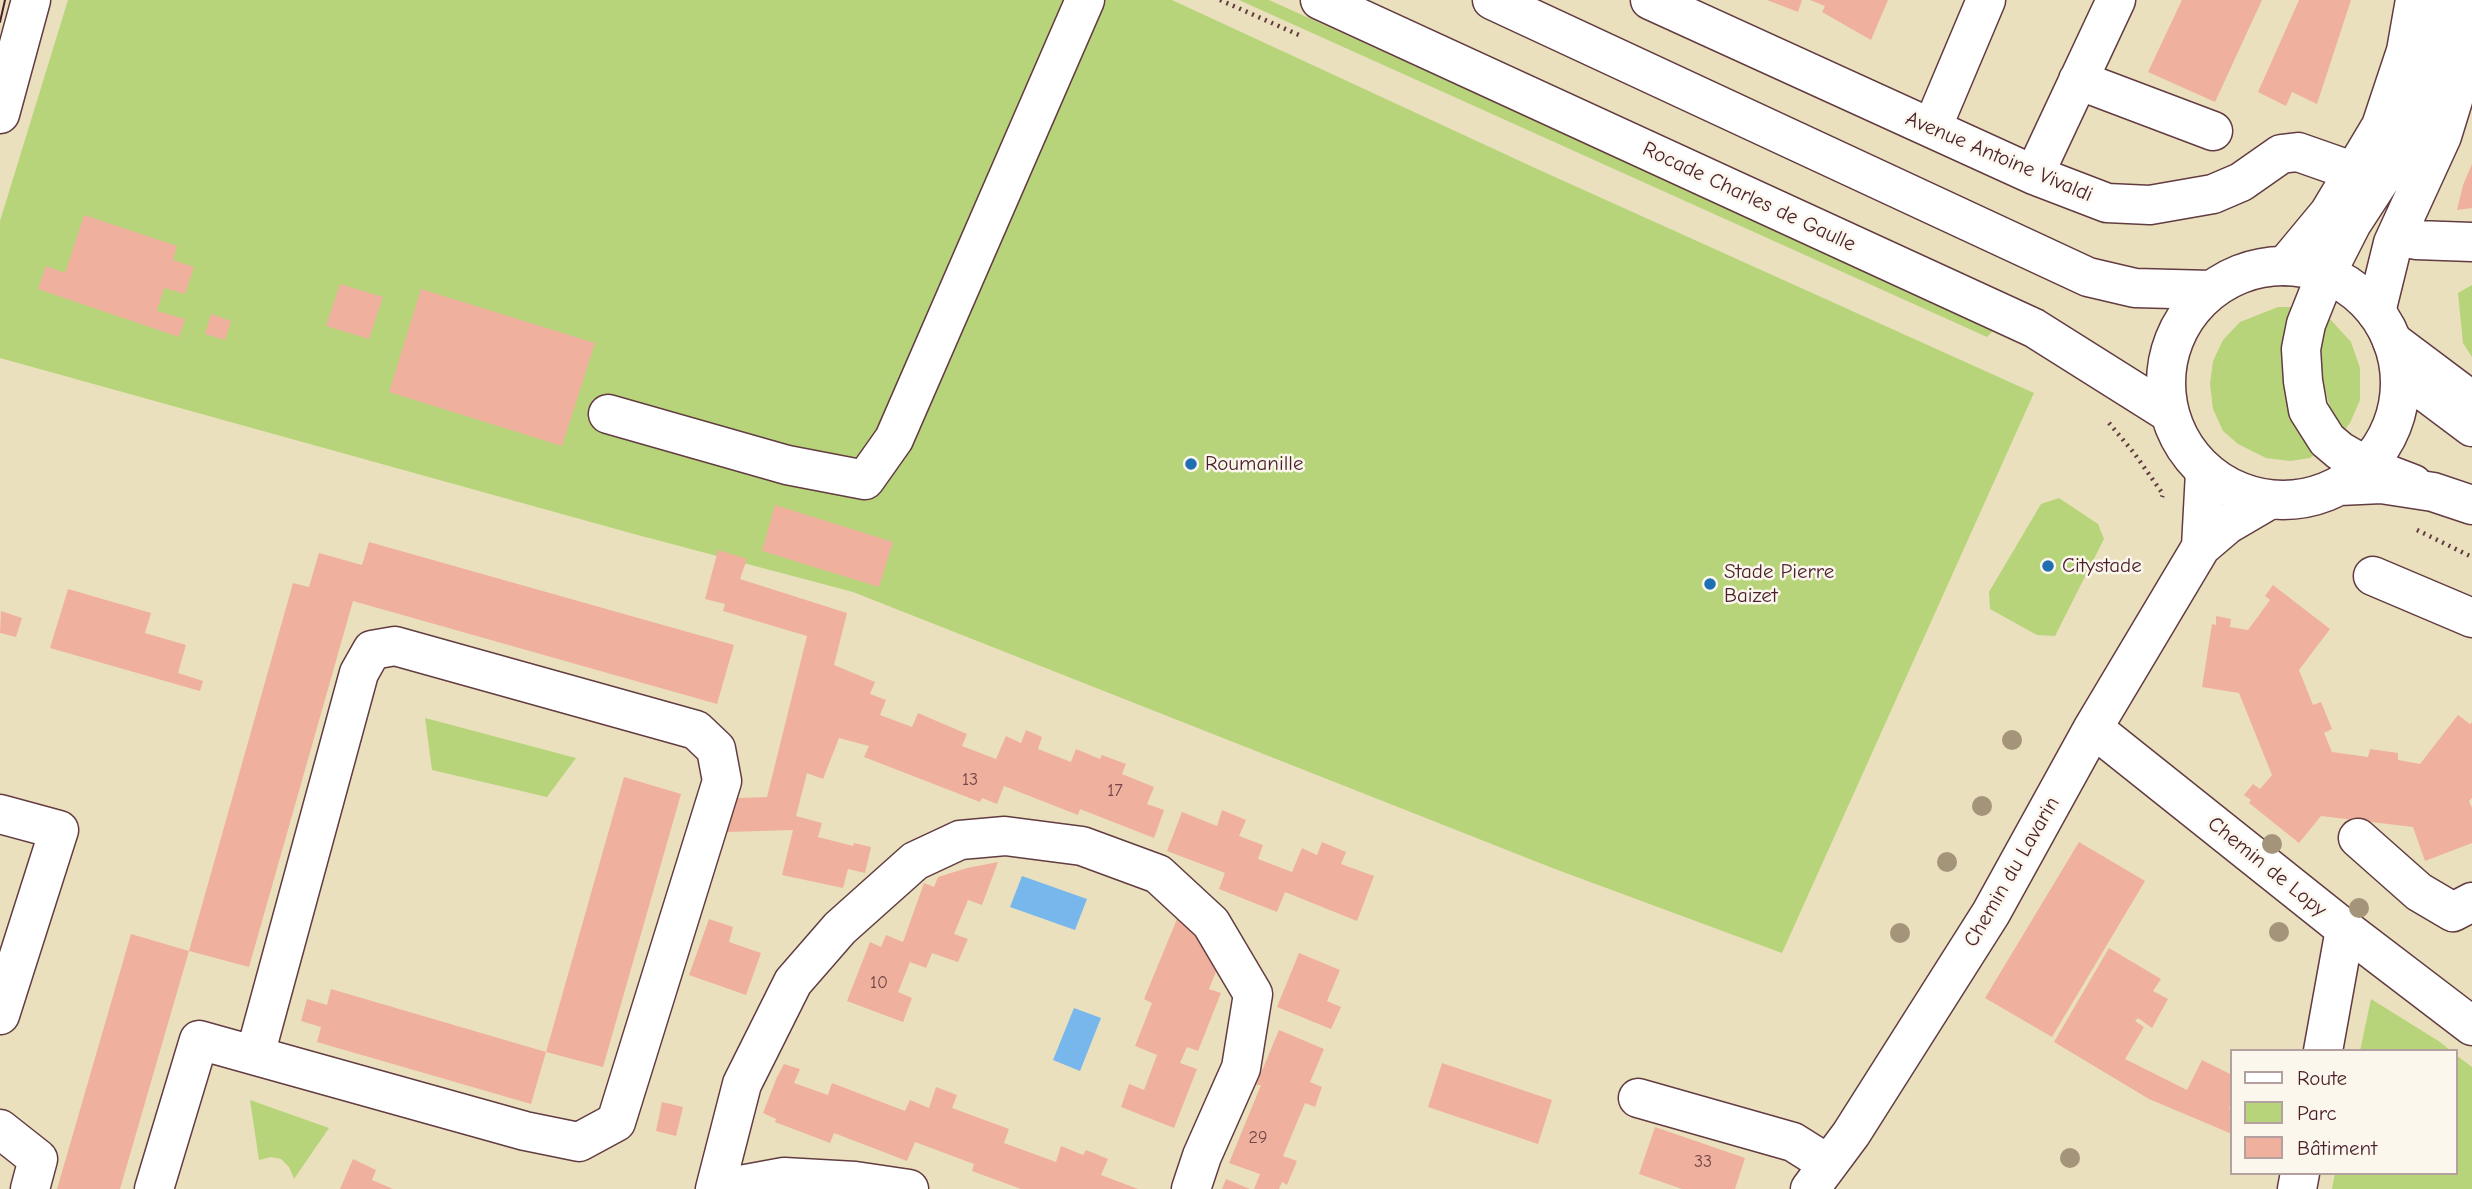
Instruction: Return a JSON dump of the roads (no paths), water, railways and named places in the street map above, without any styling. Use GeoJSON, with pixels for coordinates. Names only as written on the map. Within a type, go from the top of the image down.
{"type":"FeatureCollection","features":[{"type":"Feature","properties":{"kind":"street"},"geometry":{"type":"LineString","coordinates":[[0,114],[31,0]]}},
{"type":"Feature","properties":{"kind":"street"},"geometry":{"type":"LineString","coordinates":[[608,414],[787,465],[865,480],[894,439],[1084,0]]}},
{"type":"Feature","properties":{"kind":"street","name":"Rocade Charles de Gaulle"},"geometry":{"type":"LineString","coordinates":[[1320,0],[2034,328],[2169,413]]}},
{"type":"Feature","properties":{"kind":"street"},"geometry":{"type":"LineString","coordinates":[[1492,0],[2088,277],[2135,288],[2211,290]]}},
{"type":"Feature","properties":{"kind":"street","name":"Avenue Antoine Vivaldi"},"geometry":{"type":"LineString","coordinates":[[1650,0],[1708,12],[1932,128],[2034,175],[2107,204],[2150,205],[2213,194],[2241,182],[2281,154],[2298,152],[2355,172]]}},
{"type":"Feature","properties":{"kind":"street"},"geometry":{"type":"LineString","coordinates":[[1932,128],[1986,0]]}},
{"type":"Feature","properties":{"kind":"street"},"geometry":{"type":"LineString","coordinates":[[2034,175],[2116,0]]}},
{"type":"Feature","properties":{"kind":"street"},"geometry":{"type":"LineString","coordinates":[[2285,266],[2329,213],[2381,126],[2406,51],[2415,0]]}},
{"type":"Feature","properties":{"kind":"street"},"geometry":{"type":"LineString","coordinates":[[2445,0],[2437,55],[2429,80],[2399,145],[2352,223],[2310,313],[2301,349],[2302,381],[2308,410],[2328,440],[2340,451],[2353,476],[2381,484],[2433,492],[2472,505]]}},
{"type":"Feature","properties":{"kind":"street"},"geometry":{"type":"LineString","coordinates":[[2472,5],[2458,84],[2442,136],[2395,239],[2389,342],[2398,407],[2387,439],[2353,476],[2317,496],[2269,500],[2235,491],[2205,472],[2182,445],[2169,413],[2165,379],[2171,345],[2187,315],[2211,290],[2234,276],[2259,268],[2285,266],[2326,274],[2354,290],[2389,342],[2472,427]]}},
{"type":"Feature","properties":{"kind":"street"},"geometry":{"type":"LineString","coordinates":[[2078,80],[2213,131]]}},
{"type":"Feature","properties":{"kind":"street"},"geometry":{"type":"LineString","coordinates":[[2395,239],[2472,242]]}},
{"type":"Feature","properties":{"kind":"street"},"geometry":{"type":"LineString","coordinates":[[2389,342],[2472,401]]}},
{"type":"Feature","properties":{"kind":"street","name":"Chemin du Lavarin"},"geometry":{"type":"LineString","coordinates":[[2201,547],[2205,472]]}},
{"type":"Feature","properties":{"kind":"street","name":"Chemin du Lavarin"},"geometry":{"type":"LineString","coordinates":[[1819,1177],[1851,1134],[1991,913],[2093,728],[2201,547],[2228,524],[2269,500]]}},
{"type":"Feature","properties":{"kind":"street"},"geometry":{"type":"LineString","coordinates":[[2373,576],[2472,618]]}},
{"type":"Feature","properties":{"kind":"street"},"geometry":{"type":"LineString","coordinates":[[154,1189],[199,1040],[525,1131],[579,1142],[616,1122],[722,781],[716,749],[696,730],[395,646],[372,650],[359,673],[256,1055]]}},
{"type":"Feature","properties":{"kind":"street","name":"Chemin de Lopy"},"geometry":{"type":"LineString","coordinates":[[2093,728],[2344,929],[2323,1049]]}},
{"type":"Feature","properties":{"kind":"street"},"geometry":{"type":"LineString","coordinates":[[0,814],[58,830],[0,1015]]}},
{"type":"Feature","properties":{"kind":"street"},"geometry":{"type":"LineString","coordinates":[[909,1189],[855,1181],[784,1177],[717,1189],[742,1084],[793,982],[840,928],[915,861],[960,840],[1005,836],[1082,846],[1158,874],[1211,923],[1253,994],[1241,1068],[1202,1156],[1191,1189]]}},
{"type":"Feature","properties":{"kind":"street"},"geometry":{"type":"LineString","coordinates":[[2358,838],[2419,892],[2453,912],[2472,902]]}},
{"type":"Feature","properties":{"kind":"street"},"geometry":{"type":"LineString","coordinates":[[2344,929],[2472,1026]]}},
{"type":"Feature","properties":{"kind":"street"},"geometry":{"type":"LineString","coordinates":[[1638,1098],[1793,1142],[1819,1177]]}},
{"type":"Feature","properties":{"kind":"street"},"geometry":{"type":"LineString","coordinates":[[0,1129],[38,1160],[30,1189]]}},
{"type":"Feature","properties":{"kind":"water"},"geometry":{"type":"Polygon","coordinates":[[[1022,876],[1087,899],[1075,930],[1010,907],[1022,876]]]}},
{"type":"Feature","properties":{"kind":"water"},"geometry":{"type":"Polygon","coordinates":[[[1074,1008],[1101,1018],[1080,1071],[1053,1060],[1074,1008]]]}},
{"type":"Feature","properties":{"kind":"tram line"},"geometry":{"type":"LineString","coordinates":[[0,22],[5,0]]}},
{"type":"Feature","properties":{"kind":"place","name":"Roumanille"},"geometry":{"type":"Point","coordinates":[1191,464]}},
{"type":"Feature","properties":{"kind":"place","name":"Citystade"},"geometry":{"type":"Point","coordinates":[2048,566]}},
{"type":"Feature","properties":{"kind":"place","name":"Stade Pierre Baizet"},"geometry":{"type":"Point","coordinates":[1710,584]}}]}
